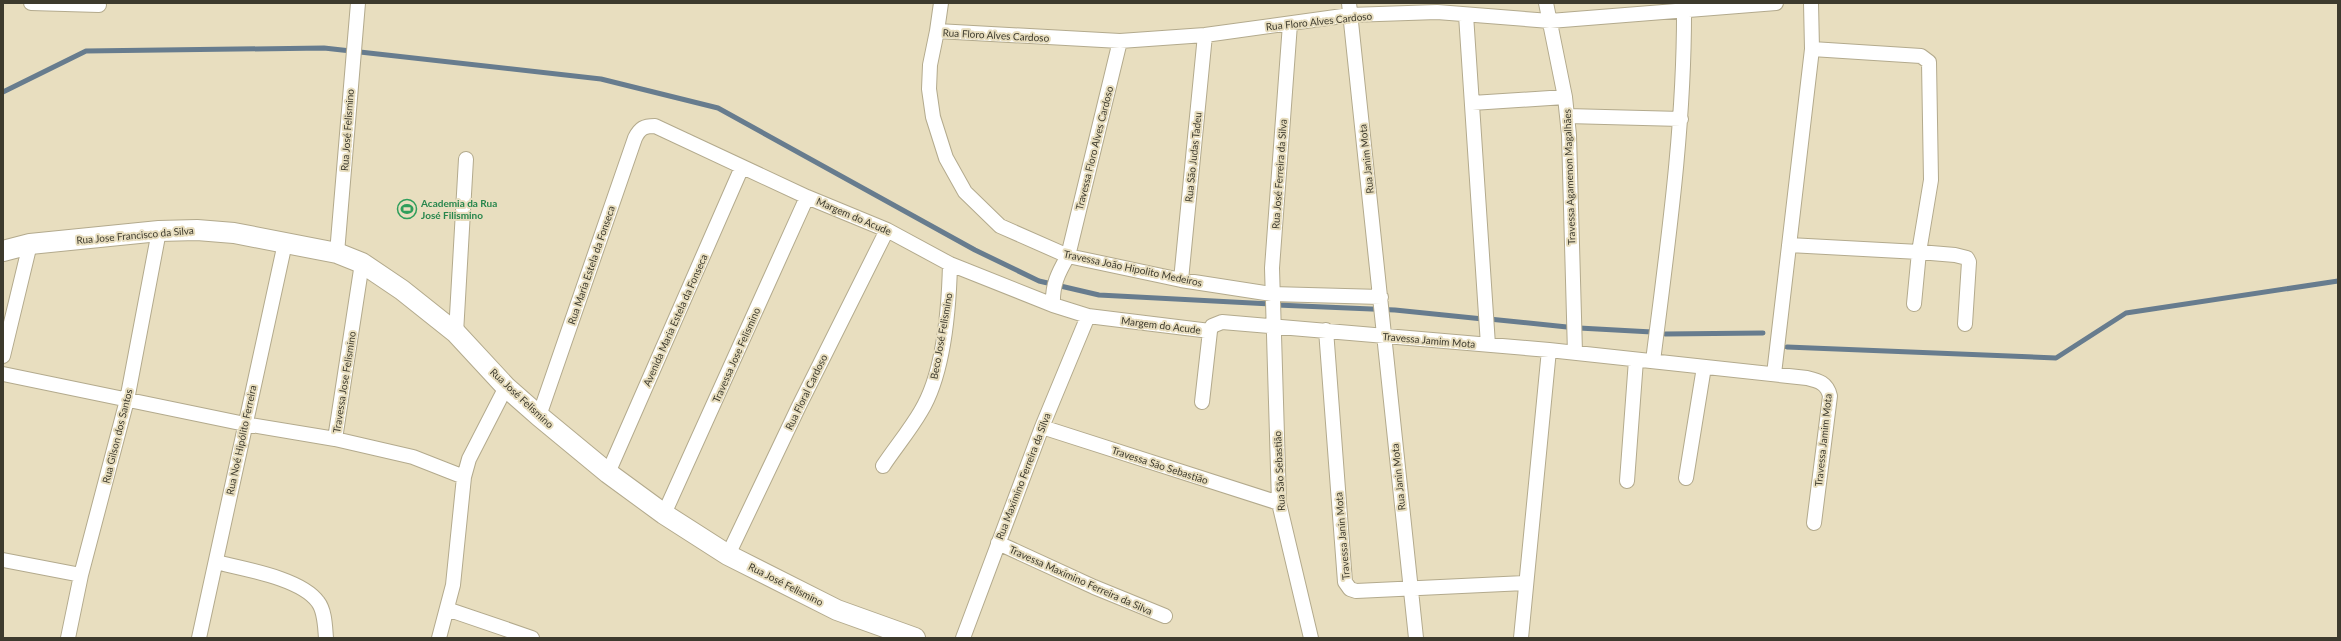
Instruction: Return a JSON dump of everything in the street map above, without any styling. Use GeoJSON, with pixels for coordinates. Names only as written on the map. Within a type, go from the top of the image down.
{"type":"FeatureCollection","features":[{"type":"Feature","properties":{"kind":"street"},"geometry":{"type":"LineString","coordinates":[[31,3],[99,5]]}},
{"type":"Feature","properties":{"kind":"street","name":"Rua José Felismino"},"geometry":{"type":"LineString","coordinates":[[358,3],[352,54],[342,215],[338,253],[362,264],[402,290],[456,333],[506,387],[539,416],[608,473],[664,514],[728,555],[837,610],[914,638]]}},
{"type":"Feature","properties":{"kind":"street","name":"Rua Floro Alves Cardoso"},"geometry":{"type":"LineString","coordinates":[[941,3],[937,31],[1120,41],[1205,35],[1290,24],[1350,9],[1437,8],[1466,14],[1550,21],[1684,7],[1776,3]]}},
{"type":"Feature","properties":{"kind":"street","name":"Travessa Agamenon Magalhães"},"geometry":{"type":"LineString","coordinates":[[1546,3],[1565,97],[1567,116],[1575,353]]}},
{"type":"Feature","properties":{"kind":"street"},"geometry":{"type":"LineString","coordinates":[[1774,374],[1812,49],[1811,3]]}},
{"type":"Feature","properties":{"kind":"street"},"geometry":{"type":"LineString","coordinates":[[1653,361],[1677,174],[1681,118],[1684,7]]}},
{"type":"Feature","properties":{"kind":"street","name":"Rua Janim Mota"},"geometry":{"type":"LineString","coordinates":[[1350,9],[1382,305]]}},
{"type":"Feature","properties":{"kind":"street"},"geometry":{"type":"LineString","coordinates":[[1466,14],[1488,345]]}},
{"type":"Feature","properties":{"kind":"street","name":"Rua José Ferreira da Silva"},"geometry":{"type":"LineString","coordinates":[[1273,325],[1272,268],[1290,24]]}},
{"type":"Feature","properties":{"kind":"street","name":"Travessa João Hipolito Medeiros"},"geometry":{"type":"LineString","coordinates":[[937,31],[930,65],[929,89],[933,117],[946,158],[965,192],[1000,226],[1068,256],[1181,280],[1272,294],[1382,305]]}},
{"type":"Feature","properties":{"kind":"street","name":"Rua São Judas Tadeu"},"geometry":{"type":"LineString","coordinates":[[1181,280],[1205,35]]}},
{"type":"Feature","properties":{"kind":"street","name":"Travessa Floro Alves Cardoso"},"geometry":{"type":"LineString","coordinates":[[1053,299],[1056,276],[1068,256],[1120,41]]}},
{"type":"Feature","properties":{"kind":"street"},"geometry":{"type":"LineString","coordinates":[[1812,49],[1921,56],[1929,62],[1931,180],[1919,252],[1914,304]]}},
{"type":"Feature","properties":{"kind":"street"},"geometry":{"type":"LineString","coordinates":[[1472,103],[1565,97]]}},
{"type":"Feature","properties":{"kind":"street"},"geometry":{"type":"LineString","coordinates":[[1567,116],[1681,118]]}},
{"type":"Feature","properties":{"kind":"street","name":"Rua Maria Estela da Fonseca"},"geometry":{"type":"LineString","coordinates":[[539,416],[635,138],[639,130],[646,126],[655,126]]}},
{"type":"Feature","properties":{"kind":"street","name":"Margem do Acude"},"geometry":{"type":"LineString","coordinates":[[655,126],[807,197],[887,230],[950,264],[1053,299],[1088,316],[1210,331]]}},
{"type":"Feature","properties":{"kind":"street"},"geometry":{"type":"LineString","coordinates":[[456,333],[466,159]]}},
{"type":"Feature","properties":{"kind":"street","name":"Avenida Maria Estela da Fonseca"},"geometry":{"type":"LineString","coordinates":[[608,473],[742,167]]}},
{"type":"Feature","properties":{"kind":"street","name":"Travessa Jose Felismino"},"geometry":{"type":"LineString","coordinates":[[664,514],[807,197]]}},
{"type":"Feature","properties":{"kind":"street","name":"Rua Jose Francisco da Silva"},"geometry":{"type":"LineString","coordinates":[[3,251],[30,244],[160,231],[197,230],[234,233],[338,253]]}},
{"type":"Feature","properties":{"kind":"street","name":"Rua Floral Cardoso"},"geometry":{"type":"LineString","coordinates":[[728,555],[799,406],[887,230]]}},
{"type":"Feature","properties":{"kind":"street","name":"Rua Gilson dos Santos"},"geometry":{"type":"LineString","coordinates":[[68,638],[82,574],[127,400],[160,231]]}},
{"type":"Feature","properties":{"kind":"street","name":"Rua Noé Hipólito Ferreira"},"geometry":{"type":"LineString","coordinates":[[199,638],[285,243]]}},
{"type":"Feature","properties":{"kind":"street"},"geometry":{"type":"LineString","coordinates":[[3,356],[30,244]]}},
{"type":"Feature","properties":{"kind":"street"},"geometry":{"type":"LineString","coordinates":[[1789,245],[1919,252],[1955,255],[1967,258],[1969,262],[1964,324]]}},
{"type":"Feature","properties":{"kind":"street","name":"Travessa Jose Felismino"},"geometry":{"type":"LineString","coordinates":[[362,264],[335,439],[413,457],[464,477]]}},
{"type":"Feature","properties":{"kind":"street","name":"Beco José Felismino"},"geometry":{"type":"LineString","coordinates":[[883,466],[922,410],[935,379],[949,302],[950,264]]}},
{"type":"Feature","properties":{"kind":"street","name":"Rua Janin Mota"},"geometry":{"type":"LineString","coordinates":[[1382,305],[1383,336],[1416,638]]}},
{"type":"Feature","properties":{"kind":"street","name":"Rua Maximino Ferreira da Silva"},"geometry":{"type":"LineString","coordinates":[[964,638],[1042,427],[1088,316]]}},
{"type":"Feature","properties":{"kind":"street","name":"Travessa Jamim Mota"},"geometry":{"type":"LineString","coordinates":[[1222,322],[1273,325],[1549,350],[1774,374],[1820,381],[1828,388],[1830,396],[1814,523]]}},
{"type":"Feature","properties":{"kind":"street","name":"Margem do Acude"},"geometry":{"type":"LineString","coordinates":[[1202,402],[1210,331],[1212,326],[1222,322]]}},
{"type":"Feature","properties":{"kind":"street","name":"Rua São Sebastião"},"geometry":{"type":"LineString","coordinates":[[1273,325],[1279,503],[1311,638]]}},
{"type":"Feature","properties":{"kind":"street","name":"Travessa Janin Mota"},"geometry":{"type":"LineString","coordinates":[[1326,330],[1345,582],[1350,589],[1356,591],[1525,583]]}},
{"type":"Feature","properties":{"kind":"street"},"geometry":{"type":"LineString","coordinates":[[1521,638],[1525,583],[1549,350]]}},
{"type":"Feature","properties":{"kind":"street"},"geometry":{"type":"LineString","coordinates":[[1627,481],[1636,360]]}},
{"type":"Feature","properties":{"kind":"street"},"geometry":{"type":"LineString","coordinates":[[1686,478],[1704,367]]}},
{"type":"Feature","properties":{"kind":"street"},"geometry":{"type":"LineString","coordinates":[[3,374],[245,424],[335,439]]}},
{"type":"Feature","properties":{"kind":"street"},"geometry":{"type":"LineString","coordinates":[[439,638],[453,585],[464,477],[475,445],[506,387]]}},
{"type":"Feature","properties":{"kind":"street","name":"Travessa São Sebastião"},"geometry":{"type":"LineString","coordinates":[[1042,427],[1279,503]]}},
{"type":"Feature","properties":{"kind":"street","name":"Travessa Maximino Ferreira da Silva"},"geometry":{"type":"LineString","coordinates":[[998,543],[1094,587],[1165,616]]}},
{"type":"Feature","properties":{"kind":"street"},"geometry":{"type":"LineString","coordinates":[[3,560],[82,574]]}},
{"type":"Feature","properties":{"kind":"street"},"geometry":{"type":"LineString","coordinates":[[216,562],[264,574],[310,593],[319,603],[323,615],[326,638]]}},
{"type":"Feature","properties":{"kind":"street"},"geometry":{"type":"LineString","coordinates":[[447,609],[532,638]]}},
{"type":"Feature","properties":{"kind":"waterway"},"geometry":{"type":"LineString","coordinates":[[3,92],[86,51],[324,48],[601,79],[718,108],[975,250],[1039,281],[1099,295],[1271,304]]}},
{"type":"Feature","properties":{"kind":"waterway"},"geometry":{"type":"LineString","coordinates":[[1787,347],[2056,358],[2126,313],[2338,281]]}},
{"type":"Feature","properties":{"kind":"waterway"},"geometry":{"type":"LineString","coordinates":[[1277,305],[1395,310],[1483,319]]}},
{"type":"Feature","properties":{"kind":"waterway"},"geometry":{"type":"LineString","coordinates":[[1489,319],[1567,327]]}},
{"type":"Feature","properties":{"kind":"waterway"},"geometry":{"type":"LineString","coordinates":[[1579,328],[1652,332]]}},
{"type":"Feature","properties":{"kind":"waterway"},"geometry":{"type":"LineString","coordinates":[[1665,334],[1763,333]]}},
{"type":"Feature","properties":{"kind":"place","name":"Academia da Rua José Filismino"},"geometry":{"type":"Point","coordinates":[407,209]}}]}
